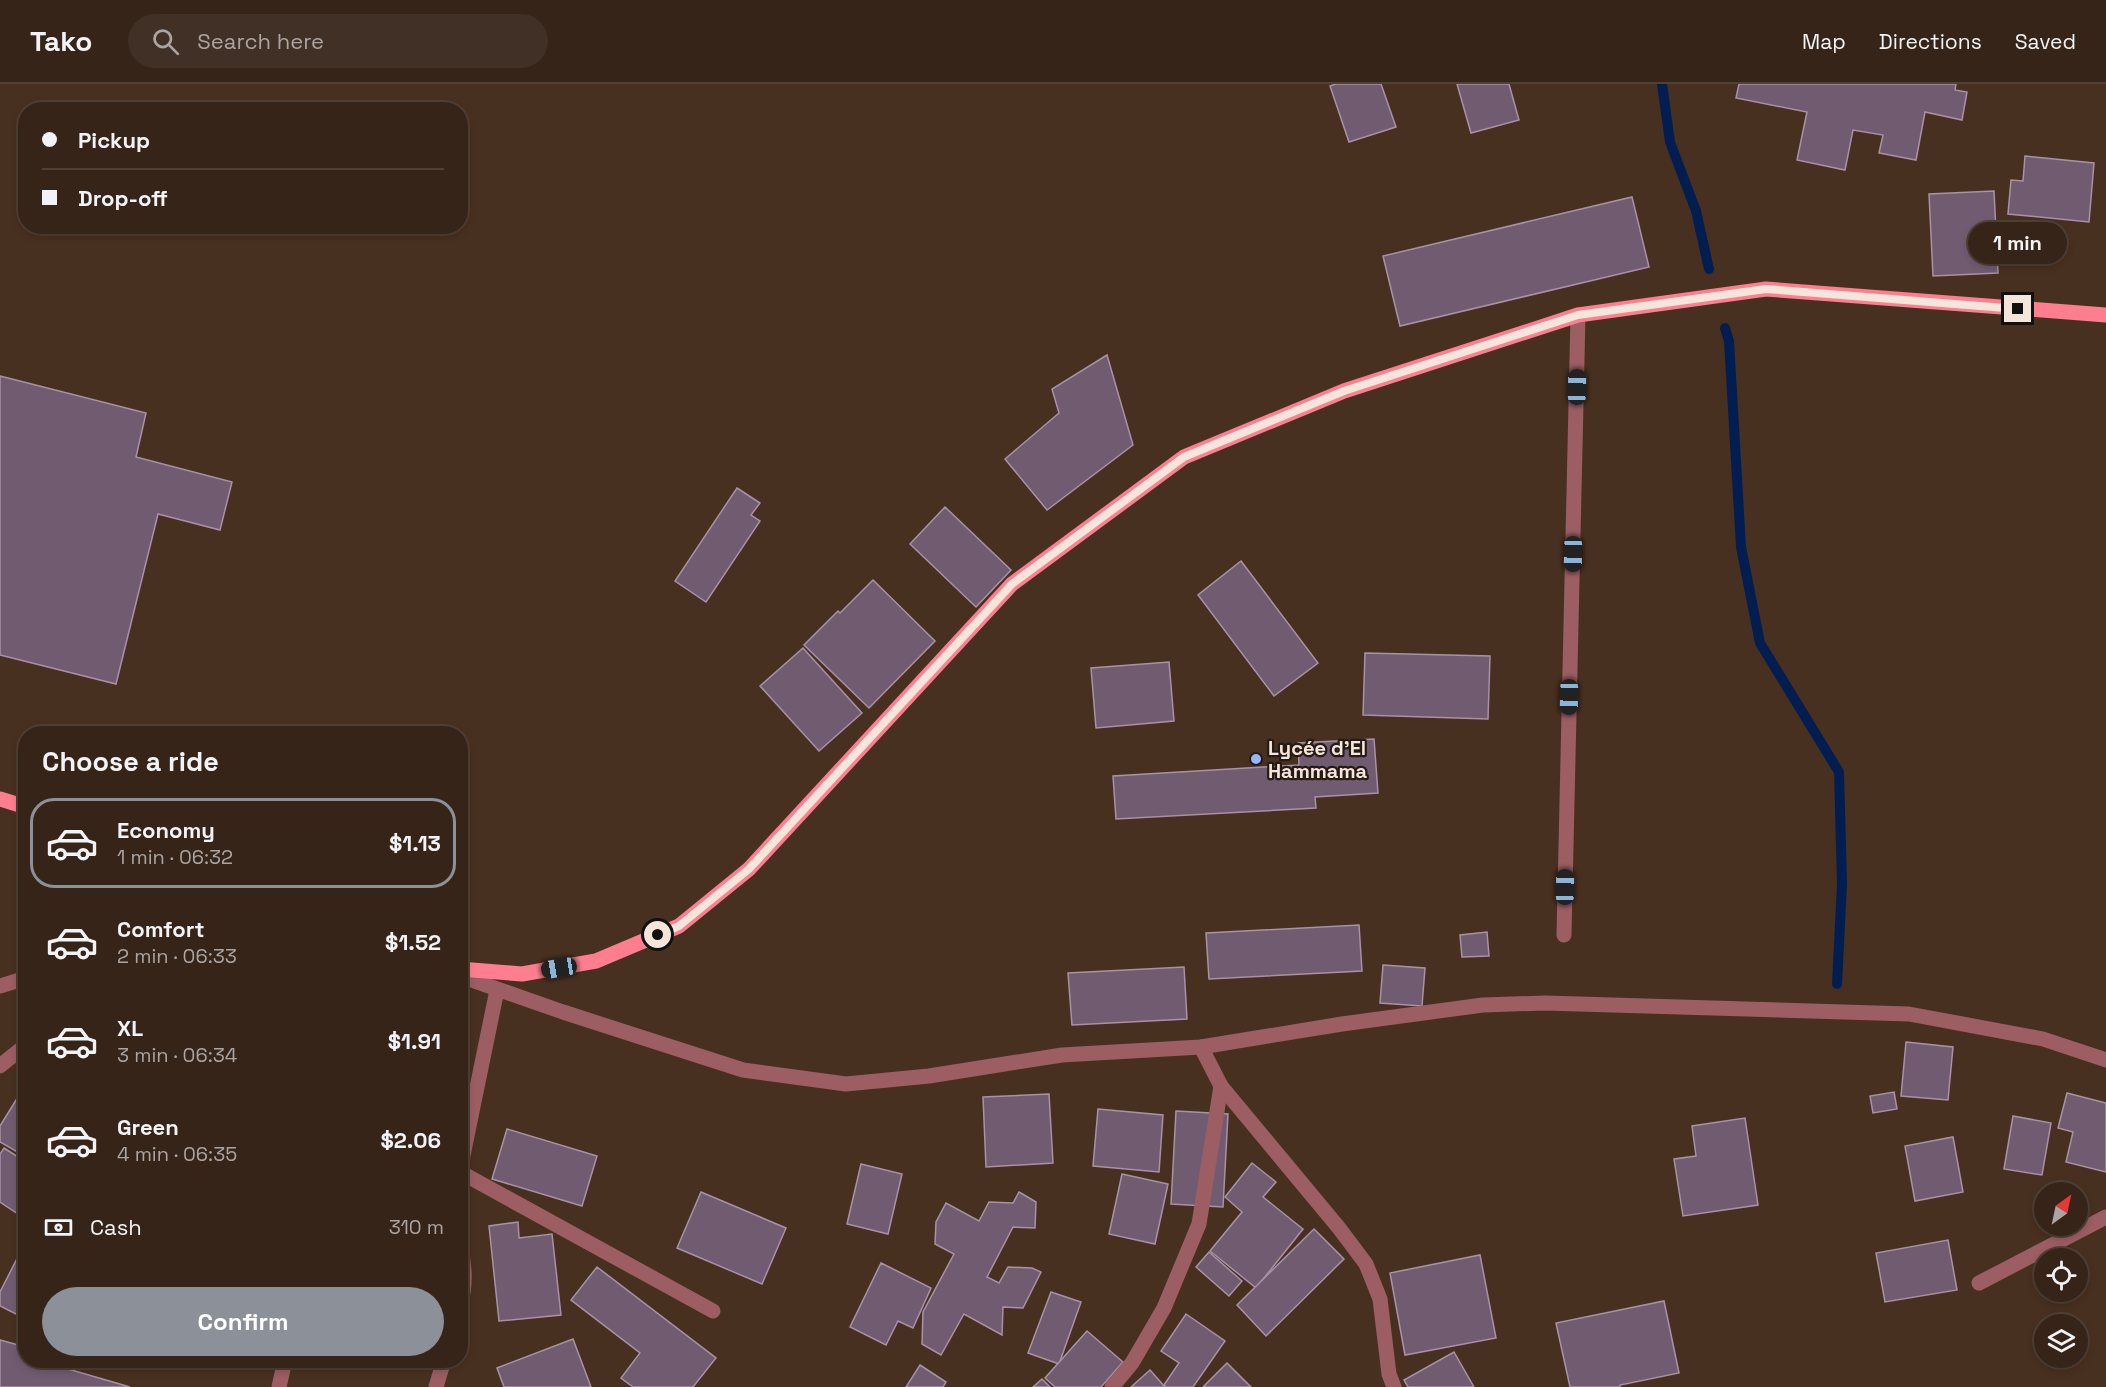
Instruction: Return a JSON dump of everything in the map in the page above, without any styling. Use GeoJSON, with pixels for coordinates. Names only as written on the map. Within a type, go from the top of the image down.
{"type":"FeatureCollection","features":[{"type":"Feature","properties":{"kind":"main road"},"geometry":{"type":"LineString","coordinates":[[468,970],[522,974],[596,961],[679,926],[749,869],[1012,584],[1184,457],[1344,391],[1578,315],[1766,289],[2106,315]]}},
{"type":"Feature","properties":{"kind":"main road"},"geometry":{"type":"LineString","coordinates":[[0,799],[18,805]]}},
{"type":"Feature","properties":{"kind":"street"},"geometry":{"type":"LineString","coordinates":[[1564,935],[1578,315]]}},
{"type":"Feature","properties":{"kind":"street"},"geometry":{"type":"LineString","coordinates":[[468,979],[743,1070],[846,1084],[929,1076],[1062,1055],[1201,1047],[1471,1006],[1545,1003],[1909,1014],[2043,1039],[2106,1060]]}},
{"type":"Feature","properties":{"kind":"street"},"geometry":{"type":"LineString","coordinates":[[0,986],[18,980]]}},
{"type":"Feature","properties":{"kind":"street"},"geometry":{"type":"LineString","coordinates":[[468,1132],[497,990]]}},
{"type":"Feature","properties":{"kind":"street"},"geometry":{"type":"LineString","coordinates":[[1201,1047],[1221,1086],[1339,1228],[1366,1264],[1380,1299],[1389,1374],[1394,1387]]}},
{"type":"Feature","properties":{"kind":"street"},"geometry":{"type":"LineString","coordinates":[[0,1066],[18,1051]]}},
{"type":"Feature","properties":{"kind":"street"},"geometry":{"type":"LineString","coordinates":[[1112,1387],[1132,1363],[1164,1308],[1199,1224],[1221,1086]]}},
{"type":"Feature","properties":{"kind":"street"},"geometry":{"type":"LineString","coordinates":[[468,1175],[713,1311]]}},
{"type":"Feature","properties":{"kind":"street"},"geometry":{"type":"LineString","coordinates":[[1980,1283],[2106,1217]]}},
{"type":"Feature","properties":{"kind":"street"},"geometry":{"type":"LineString","coordinates":[[279,1387],[283,1368]]}},
{"type":"Feature","properties":{"kind":"street"},"geometry":{"type":"LineString","coordinates":[[436,1387],[442,1368]]}},
{"type":"Feature","properties":{"kind":"building"},"geometry":{"type":"Polygon","coordinates":[[[1381,84],[1396,127],[1349,142],[1330,86],[1381,84]]]}},
{"type":"Feature","properties":{"kind":"building"},"geometry":{"type":"Polygon","coordinates":[[[1457,84],[1509,84],[1519,120],[1471,133],[1457,84]]]}},
{"type":"Feature","properties":{"kind":"building"},"geometry":{"type":"Polygon","coordinates":[[[1739,84],[1956,84],[1955,90],[1967,92],[1962,120],[1925,112],[1916,160],[1879,153],[1883,135],[1853,130],[1845,170],[1797,160],[1807,112],[1736,98],[1739,84]]]}},
{"type":"Feature","properties":{"kind":"building"},"geometry":{"type":"Polygon","coordinates":[[[2025,156],[2094,163],[2089,222],[2008,214],[2011,180],[2023,181],[2025,156]]]}},
{"type":"Feature","properties":{"kind":"building"},"geometry":{"type":"Polygon","coordinates":[[[1994,191],[1998,273],[1933,276],[1929,194],[1994,191]]]}},
{"type":"Feature","properties":{"kind":"building"},"geometry":{"type":"Polygon","coordinates":[[[1632,197],[1649,267],[1400,326],[1383,256],[1632,197]]]}},
{"type":"Feature","properties":{"kind":"building"},"geometry":{"type":"Polygon","coordinates":[[[1107,355],[1133,445],[1047,510],[1005,459],[1059,413],[1052,389],[1107,355]]]}},
{"type":"Feature","properties":{"kind":"building"},"geometry":{"type":"Polygon","coordinates":[[[0,376],[146,413],[136,457],[232,482],[220,530],[158,514],[116,684],[0,655],[0,376]]]}},
{"type":"Feature","properties":{"kind":"building"},"geometry":{"type":"Polygon","coordinates":[[[737,488],[760,503],[751,515],[760,521],[706,602],[675,581],[737,488]]]}},
{"type":"Feature","properties":{"kind":"building"},"geometry":{"type":"Polygon","coordinates":[[[945,507],[1011,570],[976,607],[910,544],[945,507]]]}},
{"type":"Feature","properties":{"kind":"building"},"geometry":{"type":"Polygon","coordinates":[[[1241,561],[1318,663],[1274,696],[1198,595],[1241,561]]]}},
{"type":"Feature","properties":{"kind":"building"},"geometry":{"type":"Polygon","coordinates":[[[873,580],[935,641],[869,708],[804,645],[873,580]]]}},
{"type":"Feature","properties":{"kind":"building"},"geometry":{"type":"Polygon","coordinates":[[[803,648],[862,713],[819,751],[760,686],[803,648]]]}},
{"type":"Feature","properties":{"kind":"building"},"geometry":{"type":"Polygon","coordinates":[[[1365,653],[1490,656],[1488,719],[1363,715],[1365,653]]]}},
{"type":"Feature","properties":{"kind":"building"},"geometry":{"type":"Polygon","coordinates":[[[1169,662],[1174,721],[1096,728],[1091,668],[1169,662]]]}},
{"type":"Feature","properties":{"kind":"building"},"geometry":{"type":"Polygon","coordinates":[[[1374,739],[1378,793],[1315,797],[1316,808],[1116,819],[1113,776],[1299,765],[1298,743],[1374,739]]]}},
{"type":"Feature","properties":{"kind":"building"},"geometry":{"type":"Polygon","coordinates":[[[1359,925],[1362,971],[1209,979],[1206,933],[1359,925]]]}},
{"type":"Feature","properties":{"kind":"building"},"geometry":{"type":"Polygon","coordinates":[[[1487,932],[1489,956],[1462,957],[1460,935],[1487,932]]]}},
{"type":"Feature","properties":{"kind":"building"},"geometry":{"type":"Polygon","coordinates":[[[1383,965],[1425,968],[1422,1006],[1380,1003],[1383,965]]]}},
{"type":"Feature","properties":{"kind":"building"},"geometry":{"type":"Polygon","coordinates":[[[1184,967],[1187,1019],[1072,1025],[1068,973],[1184,967]]]}},
{"type":"Feature","properties":{"kind":"building"},"geometry":{"type":"Polygon","coordinates":[[[1906,1042],[1953,1047],[1948,1100],[1901,1096],[1906,1042]]]}},
{"type":"Feature","properties":{"kind":"building"},"geometry":{"type":"Polygon","coordinates":[[[1894,1092],[1897,1109],[1873,1113],[1870,1096],[1894,1092]]]}},
{"type":"Feature","properties":{"kind":"building"},"geometry":{"type":"Polygon","coordinates":[[[2067,1093],[2106,1103],[2106,1172],[2066,1162],[2073,1132],[2058,1128],[2067,1093]]]}},
{"type":"Feature","properties":{"kind":"building"},"geometry":{"type":"Polygon","coordinates":[[[1049,1094],[1053,1163],[986,1167],[983,1097],[1049,1094]]]}},
{"type":"Feature","properties":{"kind":"building"},"geometry":{"type":"Polygon","coordinates":[[[18,1097],[18,1152],[0,1142],[0,1126],[18,1097]]]}},
{"type":"Feature","properties":{"kind":"building"},"geometry":{"type":"Polygon","coordinates":[[[1098,1109],[1163,1115],[1159,1172],[1093,1166],[1098,1109]]]}},
{"type":"Feature","properties":{"kind":"building"},"geometry":{"type":"Polygon","coordinates":[[[1176,1111],[1228,1114],[1223,1207],[1171,1204],[1176,1111]]]}},
{"type":"Feature","properties":{"kind":"building"},"geometry":{"type":"Polygon","coordinates":[[[2013,1116],[2051,1123],[2042,1175],[2004,1169],[2013,1116]]]}},
{"type":"Feature","properties":{"kind":"building"},"geometry":{"type":"Polygon","coordinates":[[[1745,1118],[1758,1205],[1683,1216],[1674,1159],[1696,1156],[1692,1126],[1745,1118]]]}},
{"type":"Feature","properties":{"kind":"building"},"geometry":{"type":"Polygon","coordinates":[[[507,1129],[597,1156],[582,1206],[492,1179],[507,1129]]]}},
{"type":"Feature","properties":{"kind":"building"},"geometry":{"type":"Polygon","coordinates":[[[1953,1137],[1963,1192],[1915,1201],[1905,1146],[1953,1137]]]}},
{"type":"Feature","properties":{"kind":"building"},"geometry":{"type":"Polygon","coordinates":[[[4,1148],[18,1157],[18,1214],[0,1202],[0,1154],[4,1148]]]}},
{"type":"Feature","properties":{"kind":"building"},"geometry":{"type":"Polygon","coordinates":[[[1252,1163],[1276,1182],[1263,1197],[1303,1229],[1256,1288],[1210,1251],[1242,1212],[1225,1197],[1252,1163]]]}},
{"type":"Feature","properties":{"kind":"building"},"geometry":{"type":"Polygon","coordinates":[[[861,1164],[902,1174],[888,1234],[847,1224],[861,1164]]]}},
{"type":"Feature","properties":{"kind":"building"},"geometry":{"type":"Polygon","coordinates":[[[1122,1174],[1168,1184],[1155,1244],[1109,1234],[1122,1174]]]}},
{"type":"Feature","properties":{"kind":"building"},"geometry":{"type":"Polygon","coordinates":[[[701,1192],[786,1228],[762,1284],[677,1248],[701,1192]]]}},
{"type":"Feature","properties":{"kind":"building"},"geometry":{"type":"Polygon","coordinates":[[[1019,1192],[1036,1202],[1035,1228],[1013,1227],[987,1277],[999,1283],[1008,1267],[1032,1268],[1041,1272],[1023,1308],[1003,1307],[1002,1335],[964,1314],[941,1355],[922,1344],[923,1312],[954,1254],[935,1244],[936,1222],[946,1203],[979,1221],[989,1202],[1013,1203],[1019,1192]]]}},
{"type":"Feature","properties":{"kind":"building"},"geometry":{"type":"Polygon","coordinates":[[[518,1222],[519,1238],[552,1234],[561,1315],[499,1321],[489,1226],[518,1222]]]}},
{"type":"Feature","properties":{"kind":"building"},"geometry":{"type":"Polygon","coordinates":[[[1314,1229],[1344,1259],[1266,1336],[1237,1305],[1314,1229]]]}},
{"type":"Feature","properties":{"kind":"building"},"geometry":{"type":"Polygon","coordinates":[[[1948,1240],[1957,1290],[1885,1302],[1876,1253],[1948,1240]]]}},
{"type":"Feature","properties":{"kind":"building"},"geometry":{"type":"Polygon","coordinates":[[[1209,1252],[1242,1281],[1229,1296],[1196,1267],[1209,1252]]]}},
{"type":"Feature","properties":{"kind":"building"},"geometry":{"type":"Polygon","coordinates":[[[1480,1255],[1496,1338],[1405,1355],[1390,1273],[1480,1255]]]}},
{"type":"Feature","properties":{"kind":"building"},"geometry":{"type":"Polygon","coordinates":[[[18,1257],[18,1315],[0,1306],[0,1292],[18,1257]]]}},
{"type":"Feature","properties":{"kind":"building"},"geometry":{"type":"Polygon","coordinates":[[[881,1263],[931,1288],[913,1328],[898,1321],[886,1345],[850,1327],[881,1263]]]}},
{"type":"Feature","properties":{"kind":"building"},"geometry":{"type":"Polygon","coordinates":[[[597,1267],[716,1358],[693,1387],[633,1387],[621,1378],[640,1353],[571,1300],[597,1267]]]}},
{"type":"Feature","properties":{"kind":"building"},"geometry":{"type":"Polygon","coordinates":[[[1051,1292],[1081,1302],[1059,1364],[1028,1353],[1051,1292]]]}},
{"type":"Feature","properties":{"kind":"building"},"geometry":{"type":"Polygon","coordinates":[[[1664,1301],[1679,1373],[1620,1385],[1620,1387],[1570,1387],[1556,1323],[1664,1301]]]}},
{"type":"Feature","properties":{"kind":"building"},"geometry":{"type":"Polygon","coordinates":[[[1186,1314],[1225,1341],[1193,1387],[1166,1387],[1164,1385],[1179,1363],[1161,1351],[1186,1314]]]}},
{"type":"Feature","properties":{"kind":"building"},"geometry":{"type":"Polygon","coordinates":[[[1087,1331],[1123,1362],[1101,1387],[1055,1387],[1045,1378],[1087,1331]]]}},
{"type":"Feature","properties":{"kind":"building"},"geometry":{"type":"Polygon","coordinates":[[[573,1339],[591,1387],[504,1387],[497,1368],[573,1339]]]}},
{"type":"Feature","properties":{"kind":"building"},"geometry":{"type":"Polygon","coordinates":[[[0,1340],[18,1345],[18,1368],[68,1368],[130,1387],[0,1387],[0,1340]]]}},
{"type":"Feature","properties":{"kind":"building"},"geometry":{"type":"Polygon","coordinates":[[[1454,1352],[1474,1387],[1408,1387],[1404,1380],[1454,1352]]]}},
{"type":"Feature","properties":{"kind":"building"},"geometry":{"type":"Polygon","coordinates":[[[1227,1363],[1251,1387],[1203,1387],[1227,1363]]]}},
{"type":"Feature","properties":{"kind":"building"},"geometry":{"type":"Polygon","coordinates":[[[920,1365],[946,1382],[943,1387],[906,1387],[920,1365]]]}},
{"type":"Feature","properties":{"kind":"building"},"geometry":{"type":"Polygon","coordinates":[[[1150,1370],[1165,1387],[1131,1387],[1150,1370]]]}},
{"type":"Feature","properties":{"kind":"building"},"geometry":{"type":"Polygon","coordinates":[[[1042,1379],[1050,1387],[1033,1387],[1042,1379]]]}},
{"type":"Feature","properties":{"kind":"waterway"},"geometry":{"type":"LineString","coordinates":[[1662,84],[1670,142],[1696,211],[1709,269]]}},
{"type":"Feature","properties":{"kind":"waterway"},"geometry":{"type":"LineString","coordinates":[[1725,328],[1729,341],[1741,547],[1760,643],[1839,772],[1842,884],[1837,984]]}},
{"type":"Feature","properties":{"kind":"place","name":"Lycée d'El Hammama"},"geometry":{"type":"Point","coordinates":[1256,759]}},
{"type":"Feature","properties":{"kind":"route"},"geometry":{"type":"LineString","coordinates":[[658,935],[679,926],[749,869],[1012,584],[1184,457],[1344,391],[1578,315],[1766,289],[2018,309]]}}]}
